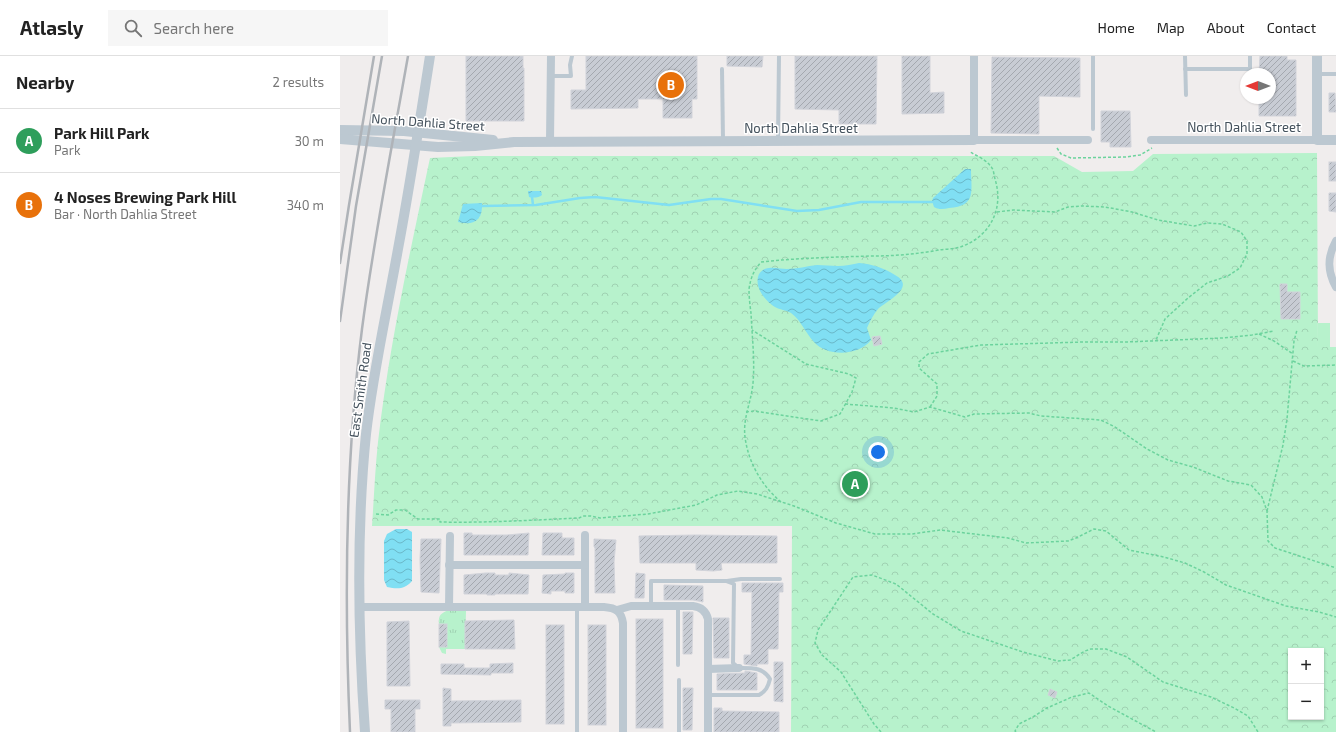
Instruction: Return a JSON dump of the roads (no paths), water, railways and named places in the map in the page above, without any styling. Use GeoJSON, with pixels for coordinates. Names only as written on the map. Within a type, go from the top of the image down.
{"type":"FeatureCollection","features":[{"type":"Feature","properties":{"kind":"street","name":"East Smith Road"},"geometry":{"type":"LineString","coordinates":[[365,732],[360,607],[361,508],[368,416],[416,146],[430,56]]}},
{"type":"Feature","properties":{"kind":"street"},"geometry":{"type":"LineString","coordinates":[[550,142],[551,56]]}},
{"type":"Feature","properties":{"kind":"street"},"geometry":{"type":"LineString","coordinates":[[974,56],[974,140]]}},
{"type":"Feature","properties":{"kind":"street"},"geometry":{"type":"LineString","coordinates":[[1317,56],[1317,140]]}},
{"type":"Feature","properties":{"kind":"street","name":"North Dahlia Street"},"geometry":{"type":"LineString","coordinates":[[340,130],[418,132],[514,142]]}},
{"type":"Feature","properties":{"kind":"street","name":"North Dahlia Street"},"geometry":{"type":"LineString","coordinates":[[340,139],[438,147],[475,146],[514,142],[1088,140]]}},
{"type":"Feature","properties":{"kind":"street","name":"North Dahlia Street"},"geometry":{"type":"LineString","coordinates":[[1152,144],[1336,140]]}},
{"type":"Feature","properties":{"kind":"street"},"geometry":{"type":"LineString","coordinates":[[1336,241],[1330,253],[1329,264],[1330,274],[1336,287]]}},
{"type":"Feature","properties":{"kind":"street"},"geometry":{"type":"LineString","coordinates":[[449,607],[450,536]]}},
{"type":"Feature","properties":{"kind":"street"},"geometry":{"type":"LineString","coordinates":[[581,607],[585,565],[585,536]]}},
{"type":"Feature","properties":{"kind":"street"},"geometry":{"type":"LineString","coordinates":[[449,565],[585,565]]}},
{"type":"Feature","properties":{"kind":"street"},"geometry":{"type":"LineString","coordinates":[[617,610],[625,607],[696,606],[705,612],[708,619],[708,732]]}},
{"type":"Feature","properties":{"kind":"street"},"geometry":{"type":"LineString","coordinates":[[360,607],[609,607],[617,610],[622,615],[623,623],[623,732]]}},
{"type":"Feature","properties":{"kind":"street"},"geometry":{"type":"LineString","coordinates":[[708,669],[739,668]]}},
{"type":"Feature","properties":{"kind":"lane"},"geometry":{"type":"LineString","coordinates":[[550,76],[571,76],[570,65],[572,56]]}},
{"type":"Feature","properties":{"kind":"lane"},"geometry":{"type":"LineString","coordinates":[[778,141],[779,56]]}},
{"type":"Feature","properties":{"kind":"lane"},"geometry":{"type":"LineString","coordinates":[[1093,56],[1094,129]]}},
{"type":"Feature","properties":{"kind":"lane"},"geometry":{"type":"LineString","coordinates":[[1185,56],[1186,95]]}},
{"type":"Feature","properties":{"kind":"lane"},"geometry":{"type":"LineString","coordinates":[[1185,69],[1250,69],[1250,56]]}},
{"type":"Feature","properties":{"kind":"lane"},"geometry":{"type":"LineString","coordinates":[[722,69],[723,141]]}},
{"type":"Feature","properties":{"kind":"lane"},"geometry":{"type":"LineString","coordinates":[[1317,74],[1336,74]]}},
{"type":"Feature","properties":{"kind":"lane"},"geometry":{"type":"LineString","coordinates":[[651,606],[651,581],[780,579]]}},
{"type":"Feature","properties":{"kind":"lane"},"geometry":{"type":"LineString","coordinates":[[708,695],[759,695],[768,687],[770,679],[767,674],[761,670],[754,668],[739,668],[733,663],[734,584],[726,581]]}},
{"type":"Feature","properties":{"kind":"lane"},"geometry":{"type":"LineString","coordinates":[[678,606],[678,665]]}},
{"type":"Feature","properties":{"kind":"lane"},"geometry":{"type":"LineString","coordinates":[[577,732],[581,607]]}},
{"type":"Feature","properties":{"kind":"lane"},"geometry":{"type":"LineString","coordinates":[[679,680],[679,732]]}},
{"type":"Feature","properties":{"kind":"water"},"geometry":{"type":"Polygon","coordinates":[[[965,169],[971,169],[971,190],[968,201],[958,207],[938,209],[934,207],[932,201],[933,198],[965,169]]]}},
{"type":"Feature","properties":{"kind":"water"},"geometry":{"type":"Polygon","coordinates":[[[528,191],[541,191],[542,195],[534,198],[529,197],[528,191]]]}},
{"type":"Feature","properties":{"kind":"water"},"geometry":{"type":"Polygon","coordinates":[[[482,203],[479,218],[469,223],[458,222],[463,204],[482,203]]]}},
{"type":"Feature","properties":{"kind":"water"},"geometry":{"type":"Polygon","coordinates":[[[859,263],[873,265],[887,270],[901,280],[903,284],[902,289],[898,294],[878,309],[872,318],[867,328],[871,340],[866,345],[851,352],[835,352],[820,347],[811,339],[795,316],[790,312],[777,308],[769,303],[758,286],[759,273],[767,268],[791,269],[817,265],[841,266],[859,263]]]}},
{"type":"Feature","properties":{"kind":"water"},"geometry":{"type":"Polygon","coordinates":[[[396,529],[407,529],[412,532],[412,581],[406,586],[397,588],[387,587],[384,580],[384,541],[387,534],[396,529]]]}},
{"type":"Feature","properties":{"kind":"waterway"},"geometry":{"type":"LineString","coordinates":[[532,197],[533,205]]}},
{"type":"Feature","properties":{"kind":"waterway"},"geometry":{"type":"LineString","coordinates":[[482,206],[536,205],[595,197],[669,205],[721,199],[797,211],[819,210],[861,202],[932,202]]}},
{"type":"Feature","properties":{"kind":"railway"},"geometry":{"type":"LineString","coordinates":[[340,263],[374,56]]}},
{"type":"Feature","properties":{"kind":"railway"},"geometry":{"type":"LineString","coordinates":[[340,321],[356,206],[382,56]]}},
{"type":"Feature","properties":{"kind":"railway"},"geometry":{"type":"LineString","coordinates":[[350,732],[347,631],[347,530],[356,379],[372,260],[408,56]]}},
{"type":"Feature","properties":{"kind":"place","name":"4 Noses Brewing Park Hill"},"geometry":{"type":"Point","coordinates":[671,85]}},
{"type":"Feature","properties":{"kind":"place","name":"Park Hill Park"},"geometry":{"type":"Point","coordinates":[855,484]}}]}
